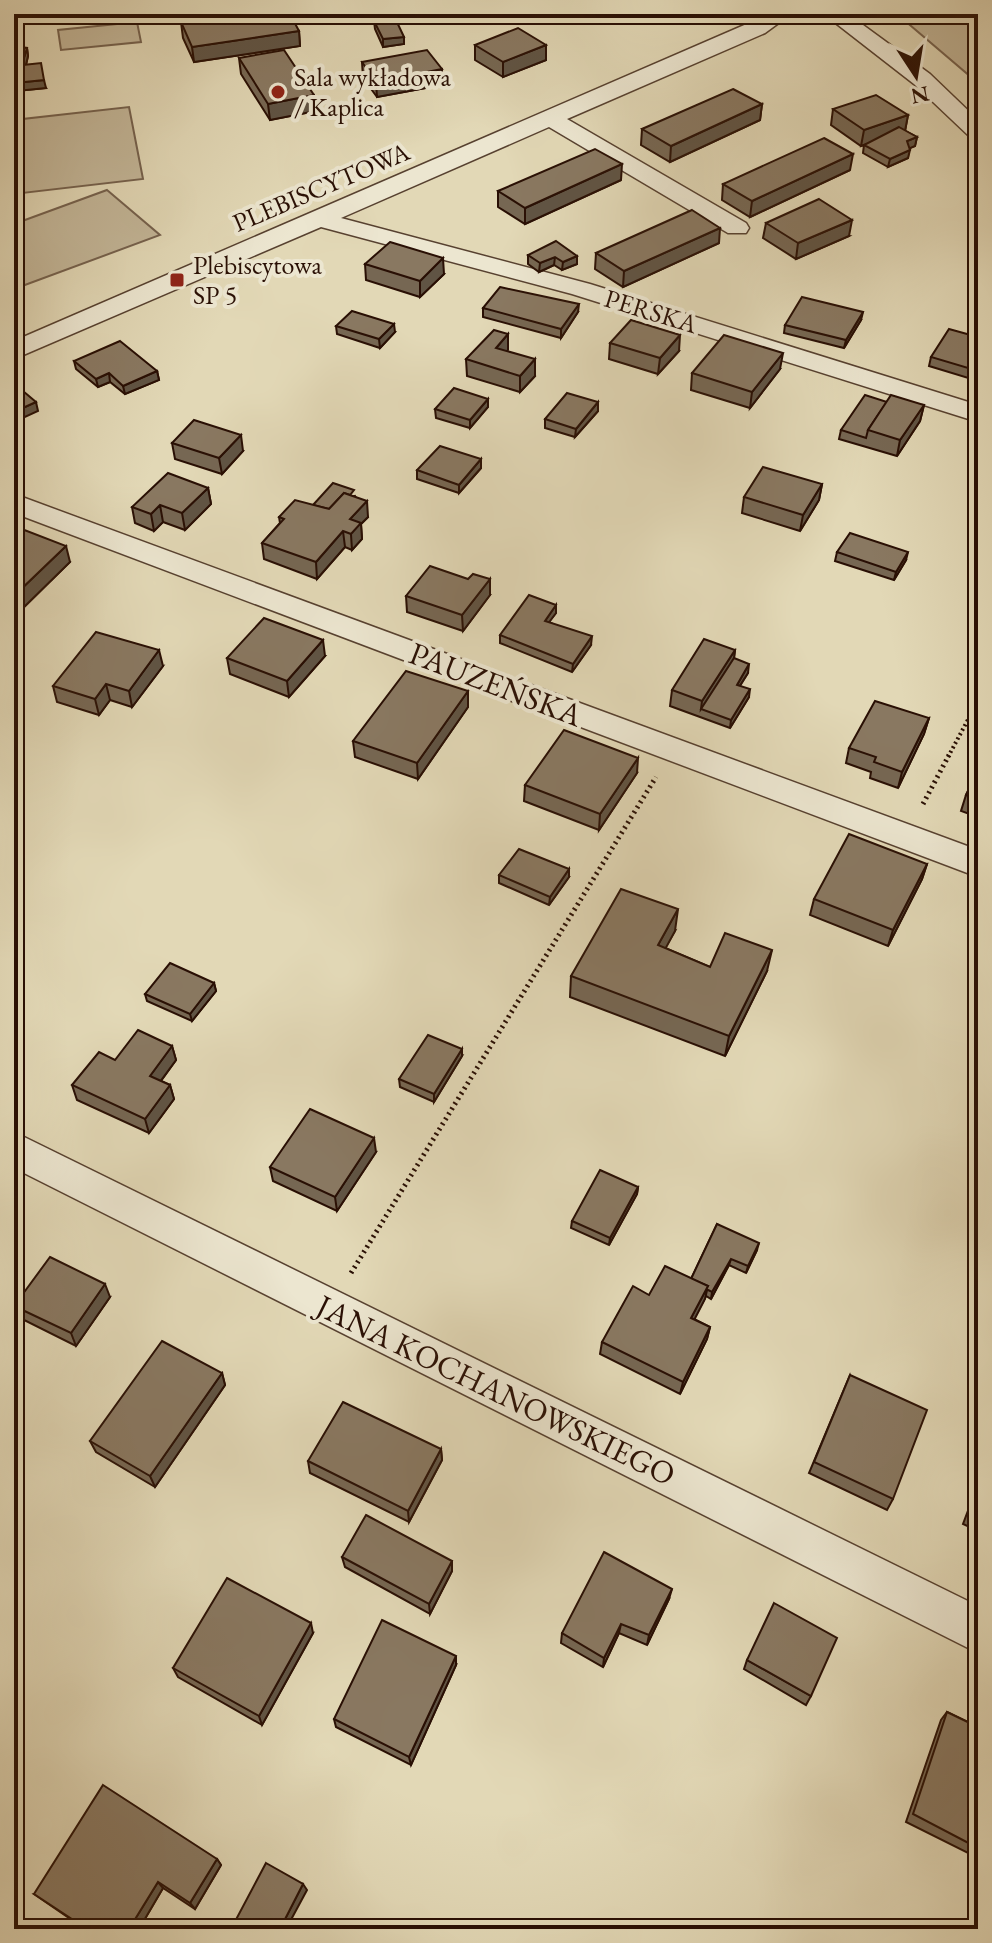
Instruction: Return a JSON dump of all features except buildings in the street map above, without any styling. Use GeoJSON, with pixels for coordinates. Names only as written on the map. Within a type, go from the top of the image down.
{"type":"FeatureCollection","features":[{"type":"Feature","properties":{"kind":"street","name":"PLEBISCYTOWA"},"geometry":{"type":"LineString","coordinates":[[14,351],[757,28],[780,14]]}},
{"type":"Feature","properties":{"kind":"street"},"geometry":{"type":"LineString","coordinates":[[835,14],[922,79],[978,132]]}},
{"type":"Feature","properties":{"kind":"street"},"geometry":{"type":"LineString","coordinates":[[550,118],[737,228]]}},
{"type":"Feature","properties":{"kind":"street","name":"PERSKA"},"geometry":{"type":"LineString","coordinates":[[321,218],[581,289],[978,414]]}},
{"type":"Feature","properties":{"kind":"street","name":"PAUZEŃSKA"},"geometry":{"type":"LineString","coordinates":[[14,503],[978,864]]}},
{"type":"Feature","properties":{"kind":"street","name":"JANA KOCHANOWSKIEGO"},"geometry":{"type":"LineString","coordinates":[[14,1149],[978,1630]]}},
{"type":"Feature","properties":{"kind":"path"},"geometry":{"type":"LineString","coordinates":[[906,837],[978,701]]}},
{"type":"Feature","properties":{"kind":"path"},"geometry":{"type":"LineString","coordinates":[[328,1307],[673,750]]}},
{"type":"Feature","properties":{"kind":"shaded area"},"geometry":{"type":"Polygon","coordinates":[[[897,14],[978,14],[978,83],[897,14]]]}},
{"type":"Feature","properties":{"kind":"shaded area"},"geometry":{"type":"Polygon","coordinates":[[[137,22],[141,42],[61,50],[58,30],[137,22]]]}},
{"type":"Feature","properties":{"kind":"shaded area"},"geometry":{"type":"Polygon","coordinates":[[[129,107],[143,179],[14,194],[14,120],[129,107]]]}},
{"type":"Feature","properties":{"kind":"shaded area"},"geometry":{"type":"Polygon","coordinates":[[[107,190],[160,235],[14,289],[14,224],[107,190]]]}},
{"type":"Feature","properties":{"kind":"place","name":"Sala wykładowa / Kaplica"},"geometry":{"type":"Point","coordinates":[278,92]}},
{"type":"Feature","properties":{"kind":"place","name":"Plebiscytowa SP 5"},"geometry":{"type":"Point","coordinates":[177,280]}}]}
